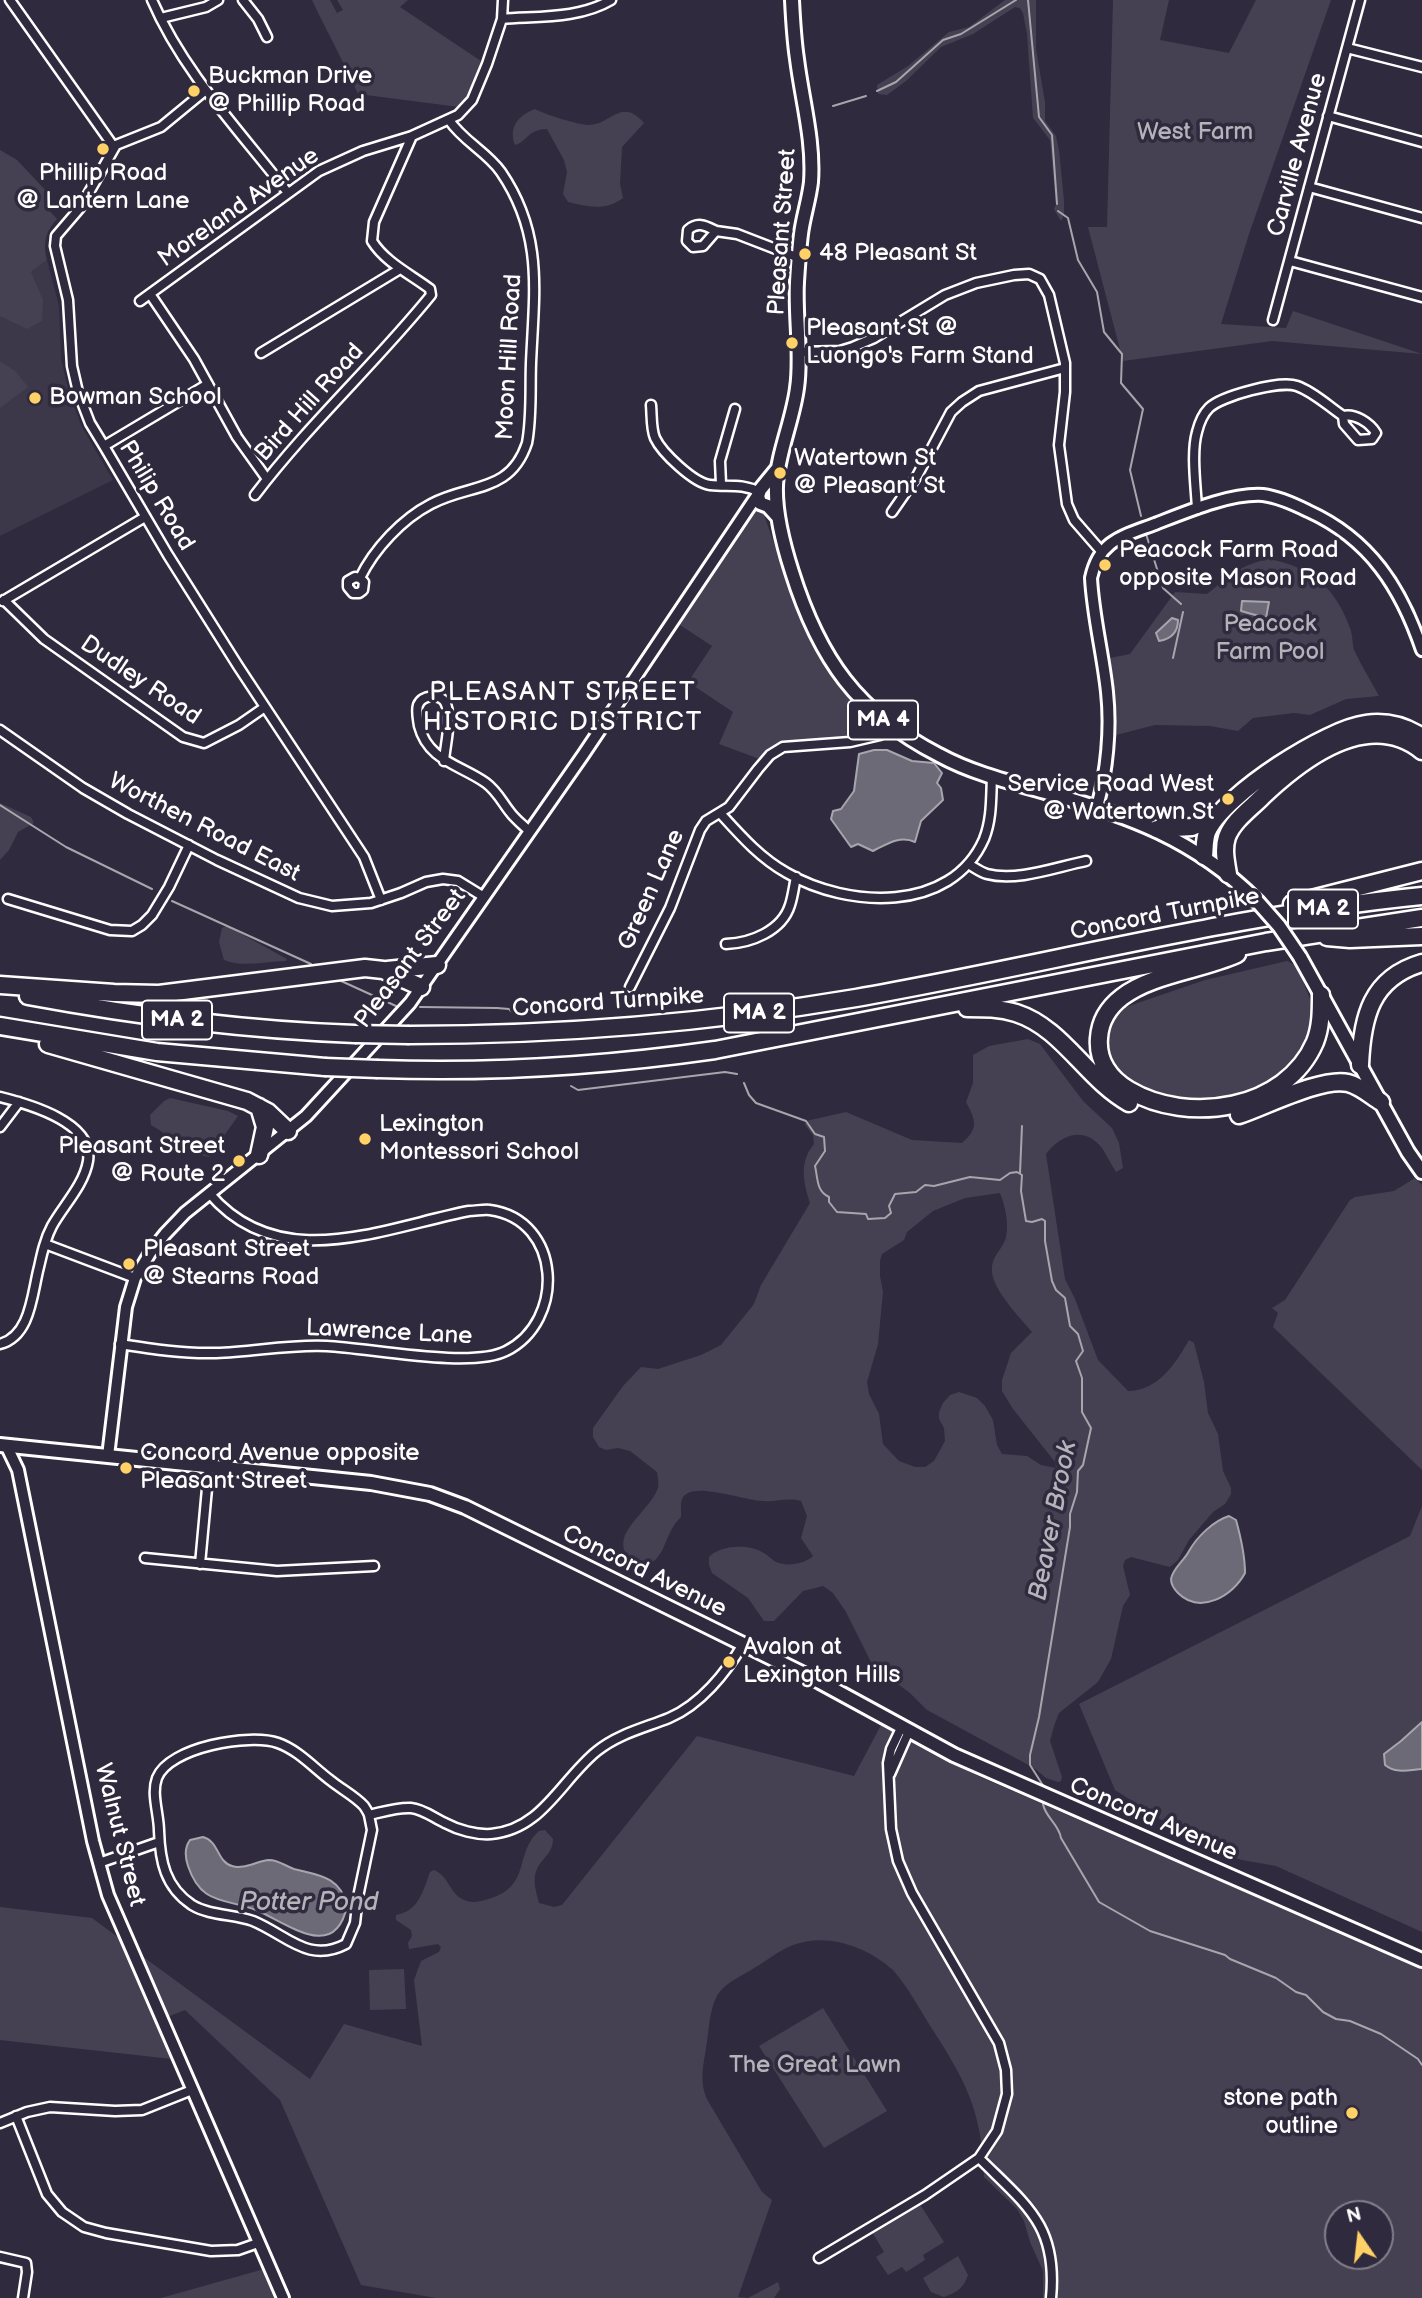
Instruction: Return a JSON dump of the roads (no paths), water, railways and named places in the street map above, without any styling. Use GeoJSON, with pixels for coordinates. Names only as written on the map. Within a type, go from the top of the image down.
{"type":"FeatureCollection","features":[{"type":"Feature","properties":{"kind":"highway"},"geometry":{"type":"LineString","coordinates":[[1157,829],[1196,826],[1219,815],[1285,761],[1340,731],[1362,724],[1383,723],[1406,728],[1422,737]]}},
{"type":"Feature","properties":{"kind":"highway"},"geometry":{"type":"LineString","coordinates":[[1228,874],[1225,846],[1234,825],[1273,787],[1322,751],[1346,740],[1377,734],[1402,739],[1422,751]]}},
{"type":"Feature","properties":{"kind":"highway"},"geometry":{"type":"LineString","coordinates":[[1204,856],[1206,833],[1219,815]]}},
{"type":"Feature","properties":{"kind":"highway"},"geometry":{"type":"LineString","coordinates":[[1405,876],[1422,860]]}},
{"type":"Feature","properties":{"kind":"highway"},"geometry":{"type":"LineString","coordinates":[[1226,926],[1269,910],[1422,871]]}},
{"type":"Feature","properties":{"kind":"highway","name":"Concord Turnpike"},"geometry":{"type":"LineString","coordinates":[[0,990],[80,1006],[264,1029],[409,1035],[568,1031],[752,1014],[883,993],[1315,910],[1422,896]]}},
{"type":"Feature","properties":{"kind":"highway","name":"MA 2"},"geometry":{"type":"LineString","coordinates":[[1266,942],[1422,918]]}},
{"type":"Feature","properties":{"kind":"highway"},"geometry":{"type":"LineString","coordinates":[[1300,935],[1350,939],[1422,936]]}},
{"type":"Feature","properties":{"kind":"highway"},"geometry":{"type":"LineString","coordinates":[[1266,942],[1219,962],[1144,985],[1121,998],[1105,1017],[1099,1037],[1102,1060],[1113,1079],[1141,1097],[1178,1108],[1212,1109],[1251,1099],[1281,1082],[1309,1053],[1319,1030],[1321,995]]}},
{"type":"Feature","properties":{"kind":"highway","name":"Concord Turnpike"},"geometry":{"type":"LineString","coordinates":[[0,1026],[157,1052],[324,1067],[502,1069],[648,1059],[740,1046],[1266,942]]}},
{"type":"Feature","properties":{"kind":"highway"},"geometry":{"type":"LineString","coordinates":[[1360,1065],[1363,1026],[1372,1001],[1392,978],[1422,963]]}},
{"type":"Feature","properties":{"kind":"highway"},"geometry":{"type":"LineString","coordinates":[[0,985],[153,994],[350,968],[412,969],[437,965]]}},
{"type":"Feature","properties":{"kind":"highway"},"geometry":{"type":"LineString","coordinates":[[381,970],[421,987]]}},
{"type":"Feature","properties":{"kind":"highway"},"geometry":{"type":"LineString","coordinates":[[930,1008],[995,1009],[1023,1016],[1053,1035],[1114,1094],[1139,1107],[1171,1118],[1198,1120],[1229,1117],[1335,1082],[1356,1086],[1381,1102]]}},
{"type":"Feature","properties":{"kind":"highway"},"geometry":{"type":"LineString","coordinates":[[0,1026],[43,1043],[259,1107],[275,1117],[288,1131]]}},
{"type":"Feature","properties":{"kind":"highway"},"geometry":{"type":"LineString","coordinates":[[258,1155],[265,1131],[259,1107]]}},
{"type":"Feature","properties":{"kind":"main road","name":"Pleasant Street"},"geometry":{"type":"LineString","coordinates":[[764,497],[779,466],[798,385],[797,284],[801,235],[811,183],[810,145],[797,60],[792,0]]}},
{"type":"Feature","properties":{"kind":"main road","name":"MA 4"},"geometry":{"type":"LineString","coordinates":[[764,497],[778,517],[784,549],[799,594],[826,656],[852,689],[893,727],[941,757],[992,777],[1097,807],[1157,829],[1204,856],[1257,901],[1282,930],[1321,995]]}},
{"type":"Feature","properties":{"kind":"main road"},"geometry":{"type":"LineString","coordinates":[[1321,995],[1422,1172]]}},
{"type":"Feature","properties":{"kind":"main road","name":"Concord Avenue"},"geometry":{"type":"LineString","coordinates":[[3,1445],[381,1484],[430,1494],[465,1507],[820,1682],[1012,1782],[1422,1960]]}},
{"type":"Feature","properties":{"kind":"street"},"geometry":{"type":"LineString","coordinates":[[9,0],[114,147],[129,138],[161,128],[206,90]]}},
{"type":"Feature","properties":{"kind":"street"},"geometry":{"type":"LineString","coordinates":[[152,0],[175,46],[206,90],[288,192]]}},
{"type":"Feature","properties":{"kind":"street"},"geometry":{"type":"LineString","coordinates":[[160,18],[206,7],[218,0]]}},
{"type":"Feature","properties":{"kind":"street"},"geometry":{"type":"LineString","coordinates":[[243,0],[258,19],[267,37]]}},
{"type":"Feature","properties":{"kind":"street","name":"Moreland Avenue"},"geometry":{"type":"LineString","coordinates":[[140,301],[319,171],[412,136],[458,115],[472,100],[502,19],[503,0]]}},
{"type":"Feature","properties":{"kind":"street"},"geometry":{"type":"LineString","coordinates":[[502,19],[571,13],[592,9],[611,0]]}},
{"type":"Feature","properties":{"kind":"street","name":"Carville Avenue"},"geometry":{"type":"LineString","coordinates":[[1273,320],[1360,0]]}},
{"type":"Feature","properties":{"kind":"street"},"geometry":{"type":"LineString","coordinates":[[1347,48],[1422,67]]}},
{"type":"Feature","properties":{"kind":"street"},"geometry":{"type":"LineString","coordinates":[[1328,116],[1422,142]]}},
{"type":"Feature","properties":{"kind":"street","name":"Moon Hill Road"},"geometry":{"type":"LineString","coordinates":[[360,578],[380,548],[410,517],[440,499],[489,486],[503,478],[520,460],[527,443],[535,280],[533,244],[521,209],[501,171],[456,131],[449,120]]}},
{"type":"Feature","properties":{"kind":"street"},"geometry":{"type":"LineString","coordinates":[[261,353],[400,269],[377,249],[372,242],[371,233],[392,177],[412,136]]}},
{"type":"Feature","properties":{"kind":"street","name":"Philip Road"},"geometry":{"type":"LineString","coordinates":[[114,147],[80,208],[56,236],[55,247],[68,300],[72,366],[78,392],[90,423],[145,517],[364,857],[381,900]]}},
{"type":"Feature","properties":{"kind":"street"},"geometry":{"type":"LineString","coordinates":[[1309,187],[1422,218]]}},
{"type":"Feature","properties":{"kind":"street"},"geometry":{"type":"LineString","coordinates":[[716,232],[737,234],[799,258]]}},
{"type":"Feature","properties":{"kind":"street"},"geometry":{"type":"LineString","coordinates":[[1290,261],[1422,297]]}},
{"type":"Feature","properties":{"kind":"street","name":"Bird Hill Road"},"geometry":{"type":"LineString","coordinates":[[254,495],[297,443],[395,338],[431,295],[430,289],[400,269]]}},
{"type":"Feature","properties":{"kind":"street"},"geometry":{"type":"LineString","coordinates":[[797,352],[841,351],[853,347],[874,338],[945,295],[976,283],[1029,274],[1040,279],[1049,295],[1065,368],[1059,445],[1064,487],[1074,520],[1101,551]]}},
{"type":"Feature","properties":{"kind":"street"},"geometry":{"type":"LineString","coordinates":[[150,294],[208,384],[237,437],[267,479]]}},
{"type":"Feature","properties":{"kind":"street"},"geometry":{"type":"LineString","coordinates":[[892,512],[917,476],[945,421],[962,402],[979,391],[1065,368]]}},
{"type":"Feature","properties":{"kind":"street"},"geometry":{"type":"LineString","coordinates":[[104,446],[208,384]]}},
{"type":"Feature","properties":{"kind":"street"},"geometry":{"type":"LineString","coordinates":[[1197,509],[1196,435],[1203,415],[1210,407],[1222,400],[1290,384],[1300,387],[1343,416]]}},
{"type":"Feature","properties":{"kind":"street"},"geometry":{"type":"LineString","coordinates":[[651,405],[655,438],[665,454],[701,482],[748,486],[764,497]]}},
{"type":"Feature","properties":{"kind":"street"},"geometry":{"type":"LineString","coordinates":[[721,484],[720,461],[734,409]]}},
{"type":"Feature","properties":{"kind":"street"},"geometry":{"type":"LineString","coordinates":[[1097,807],[1107,752],[1108,719],[1107,692],[1091,578],[1101,551],[1118,538],[1230,499],[1262,495],[1279,498],[1342,530],[1367,551],[1387,574],[1401,597],[1422,650]]}},
{"type":"Feature","properties":{"kind":"street","name":"Pleasant Street"},"geometry":{"type":"LineString","coordinates":[[108,1456],[126,1307],[135,1278],[165,1234],[209,1193],[288,1131],[315,1106],[396,1020],[764,497]]}},
{"type":"Feature","properties":{"kind":"street"},"geometry":{"type":"LineString","coordinates":[[2,601],[145,517]]}},
{"type":"Feature","properties":{"kind":"street","name":"Dudley Road"},"geometry":{"type":"LineString","coordinates":[[2,601],[44,639],[183,737],[204,743],[239,725],[265,707]]}},
{"type":"Feature","properties":{"kind":"street"},"geometry":{"type":"LineString","coordinates":[[444,761],[448,715],[444,702],[438,696],[430,696],[421,700],[417,706],[418,719],[427,744],[444,761],[486,783],[496,792],[510,814],[529,831]]}},
{"type":"Feature","properties":{"kind":"street","name":"Green Lane"},"geometry":{"type":"LineString","coordinates":[[629,986],[670,908],[700,830],[706,821],[729,807],[770,755],[783,747],[850,742],[880,734],[893,727]]}},
{"type":"Feature","properties":{"kind":"street","name":"Worthen Road East"},"geometry":{"type":"LineString","coordinates":[[0,730],[83,788],[189,845],[299,898],[332,906],[381,900],[426,882],[443,880],[458,881],[484,897]]}},
{"type":"Feature","properties":{"kind":"street"},"geometry":{"type":"LineString","coordinates":[[720,813],[756,851],[796,877],[845,894],[896,898],[931,890],[968,864],[983,841],[990,822],[992,777]]}},
{"type":"Feature","properties":{"kind":"street"},"geometry":{"type":"LineString","coordinates":[[8,899],[110,930],[132,930],[152,915],[189,845]]}},
{"type":"Feature","properties":{"kind":"street"},"geometry":{"type":"LineString","coordinates":[[968,864],[985,874],[1003,876],[1086,861]]}},
{"type":"Feature","properties":{"kind":"street"},"geometry":{"type":"LineString","coordinates":[[726,944],[742,944],[758,938],[774,927],[790,906],[796,877]]}},
{"type":"Feature","properties":{"kind":"street"},"geometry":{"type":"LineString","coordinates":[[0,1097],[43,1111],[70,1126],[82,1138],[88,1151],[84,1173],[53,1224],[45,1244],[23,1325],[14,1338],[0,1344]]}},
{"type":"Feature","properties":{"kind":"street"},"geometry":{"type":"LineString","coordinates":[[0,1127],[19,1102]]}},
{"type":"Feature","properties":{"kind":"street","name":"Lawrence Lane"},"geometry":{"type":"LineString","coordinates":[[120,1344],[210,1353],[327,1346],[479,1359],[505,1351],[530,1334],[539,1320],[548,1288],[548,1268],[543,1250],[535,1237],[521,1224],[503,1213],[489,1210],[469,1211],[354,1237],[320,1241],[293,1240],[269,1235],[243,1223],[224,1210],[209,1193]]}},
{"type":"Feature","properties":{"kind":"street"},"geometry":{"type":"LineString","coordinates":[[45,1244],[135,1278]]}},
{"type":"Feature","properties":{"kind":"street","name":"Walnut Street"},"geometry":{"type":"LineString","coordinates":[[3,1445],[18,1470],[99,1863],[115,1912],[283,2298]]}},
{"type":"Feature","properties":{"kind":"street","name":"Walnut Street"},"geometry":{"type":"LineString","coordinates":[[18,1470],[25,1447]]}},
{"type":"Feature","properties":{"kind":"street"},"geometry":{"type":"LineString","coordinates":[[200,1564],[209,1467]]}},
{"type":"Feature","properties":{"kind":"street"},"geometry":{"type":"LineString","coordinates":[[145,1558],[285,1572],[374,1566]]}},
{"type":"Feature","properties":{"kind":"street"},"geometry":{"type":"LineString","coordinates":[[369,1815],[413,1808],[469,1832],[490,1834],[527,1823],[596,1751],[619,1736],[682,1711],[716,1682],[743,1644]]}},
{"type":"Feature","properties":{"kind":"street"},"geometry":{"type":"LineString","coordinates":[[819,2258],[925,2195],[979,2158],[998,2131],[1007,2094],[1006,2070],[999,2043],[904,1877],[891,1829],[889,1755],[905,1728]]}},
{"type":"Feature","properties":{"kind":"street"},"geometry":{"type":"LineString","coordinates":[[247,1741],[278,1743],[297,1754],[356,1799],[369,1815],[372,1830],[351,1935],[346,1944],[320,1952],[297,1945],[251,1920],[194,1906],[174,1890],[165,1875],[155,1792],[157,1778],[165,1765],[186,1752],[247,1741]]}},
{"type":"Feature","properties":{"kind":"street"},"geometry":{"type":"LineString","coordinates":[[99,1863],[159,1842]]}},
{"type":"Feature","properties":{"kind":"street"},"geometry":{"type":"LineString","coordinates":[[0,2123],[38,2109],[63,2107],[142,2110],[192,2090]]}},
{"type":"Feature","properties":{"kind":"street"},"geometry":{"type":"LineString","coordinates":[[16,2116],[47,2194],[62,2213],[84,2227],[106,2234],[211,2250],[237,2250],[258,2243]]}},
{"type":"Feature","properties":{"kind":"street"},"geometry":{"type":"LineString","coordinates":[[979,2158],[1027,2206],[1042,2228],[1052,2262],[1051,2298]]}},
{"type":"Feature","properties":{"kind":"street"},"geometry":{"type":"LineString","coordinates":[[0,2257],[26,2263],[23,2298]]}},
{"type":"Feature","properties":{"kind":"water"},"geometry":{"type":"Polygon","coordinates":[[[1242,601],[1269,602],[1266,618],[1241,611],[1242,601]]]}},
{"type":"Feature","properties":{"kind":"water"},"geometry":{"type":"Polygon","coordinates":[[[1172,618],[1178,620],[1175,632],[1167,639],[1159,641],[1156,633],[1172,618]]]}},
{"type":"Feature","properties":{"kind":"water"},"geometry":{"type":"Polygon","coordinates":[[[887,750],[912,761],[934,763],[942,773],[937,783],[941,788],[943,800],[921,821],[915,842],[899,840],[873,851],[858,844],[851,847],[831,819],[833,811],[841,809],[854,791],[859,754],[887,750]]]}},
{"type":"Feature","properties":{"kind":"water"},"geometry":{"type":"Polygon","coordinates":[[[1229,1516],[1236,1520],[1245,1573],[1233,1589],[1215,1600],[1196,1602],[1187,1599],[1172,1585],[1174,1571],[1201,1535],[1229,1516]]]}},
{"type":"Feature","properties":{"kind":"water"},"geometry":{"type":"Polygon","coordinates":[[[1422,1722],[1422,1769],[1407,1771],[1385,1765],[1384,1754],[1422,1722]]]}},
{"type":"Feature","properties":{"kind":"water","name":"Potter Pond"},"geometry":{"type":"Polygon","coordinates":[[[203,1837],[212,1843],[227,1864],[232,1866],[241,1867],[273,1860],[327,1878],[344,1896],[347,1906],[341,1923],[332,1932],[321,1936],[309,1934],[256,1910],[207,1894],[193,1879],[186,1856],[190,1840],[203,1837]]]}},
{"type":"Feature","properties":{"kind":"waterway"},"geometry":{"type":"LineString","coordinates":[[877,91],[896,82],[943,40],[961,34],[1016,0]]}},
{"type":"Feature","properties":{"kind":"waterway"},"geometry":{"type":"LineString","coordinates":[[1028,0],[1039,117],[1052,135],[1057,204]]}},
{"type":"Feature","properties":{"kind":"waterway"},"geometry":{"type":"LineString","coordinates":[[833,106],[866,96]]}},
{"type":"Feature","properties":{"kind":"waterway"},"geometry":{"type":"LineString","coordinates":[[1058,211],[1068,218],[1078,260],[1097,292],[1104,332],[1122,354],[1121,383],[1143,409],[1130,470],[1141,516]]}},
{"type":"Feature","properties":{"kind":"waterway"},"geometry":{"type":"LineString","coordinates":[[1146,534],[1163,588],[1181,604]]}},
{"type":"Feature","properties":{"kind":"waterway"},"geometry":{"type":"LineString","coordinates":[[1173,658],[1183,612]]}},
{"type":"Feature","properties":{"kind":"waterway","name":"Beaver Brook"},"geometry":{"type":"LineString","coordinates":[[0,805],[66,847],[152,889]]}},
{"type":"Feature","properties":{"kind":"waterway","name":"Beaver Brook"},"geometry":{"type":"LineString","coordinates":[[172,901],[311,964]]}},
{"type":"Feature","properties":{"kind":"waterway","name":"Beaver Brook"},"geometry":{"type":"LineString","coordinates":[[339,980],[396,1006]]}},
{"type":"Feature","properties":{"kind":"waterway","name":"Beaver Brook"},"geometry":{"type":"LineString","coordinates":[[420,1007],[497,1008],[509,1009],[512,1012]]}},
{"type":"Feature","properties":{"kind":"waterway","name":"Beaver Brook"},"geometry":{"type":"LineString","coordinates":[[571,1086],[578,1090],[725,1072],[737,1074]]}},
{"type":"Feature","properties":{"kind":"waterway","name":"Beaver Brook"},"geometry":{"type":"LineString","coordinates":[[744,1083],[756,1103],[806,1121],[815,1134],[824,1137],[825,1151],[815,1166],[817,1180],[837,1212],[866,1214],[868,1219],[885,1218],[891,1213],[889,1206],[895,1194],[916,1192],[925,1185],[934,1186],[970,1177],[1000,1180],[1017,1172],[1022,1175],[1021,1191],[1026,1221],[1045,1221],[1045,1241],[1052,1281],[1056,1290],[1065,1298],[1070,1326],[1078,1334],[1083,1351],[1076,1361],[1082,1378],[1082,1412],[1091,1428],[1083,1465],[1078,1471],[1077,1492],[1070,1514],[1039,1717],[1030,1755],[1030,1765],[1044,1787]]}},
{"type":"Feature","properties":{"kind":"waterway"},"geometry":{"type":"LineString","coordinates":[[1020,1173],[1022,1126]]}},
{"type":"Feature","properties":{"kind":"waterway","name":"Beaver Brook"},"geometry":{"type":"LineString","coordinates":[[1043,1804],[1099,1902],[1150,1931],[1225,1955],[1276,1978],[1296,1992],[1306,1995],[1323,2012],[1336,2019],[1350,2021],[1381,2034],[1418,2059],[1422,2065]]}},
{"type":"Feature","properties":{"kind":"place","name":"Buckman Drive @ Phillip Road"},"geometry":{"type":"Point","coordinates":[194,91]}},
{"type":"Feature","properties":{"kind":"place","name":"Phillip Road @ Lantern Lane"},"geometry":{"type":"Point","coordinates":[103,149]}},
{"type":"Feature","properties":{"kind":"place","name":"48 Pleasant St"},"geometry":{"type":"Point","coordinates":[805,254]}},
{"type":"Feature","properties":{"kind":"place","name":"Pleasant St @ Luongo's Farm Stand"},"geometry":{"type":"Point","coordinates":[792,343]}},
{"type":"Feature","properties":{"kind":"place","name":"Bowman School"},"geometry":{"type":"Point","coordinates":[35,398]}},
{"type":"Feature","properties":{"kind":"place","name":"Watertown St @ Pleasant St"},"geometry":{"type":"Point","coordinates":[780,473]}},
{"type":"Feature","properties":{"kind":"place","name":"Peacock Farm Road opposite Mason Road"},"geometry":{"type":"Point","coordinates":[1105,565]}},
{"type":"Feature","properties":{"kind":"place","name":"Service Road West @ Watertown St"},"geometry":{"type":"Point","coordinates":[1228,799]}},
{"type":"Feature","properties":{"kind":"place","name":"Lexington Montessori School"},"geometry":{"type":"Point","coordinates":[365,1139]}},
{"type":"Feature","properties":{"kind":"place","name":"Pleasant Street @ Route 2"},"geometry":{"type":"Point","coordinates":[239,1161]}},
{"type":"Feature","properties":{"kind":"place","name":"Pleasant Street @ Stearns Road"},"geometry":{"type":"Point","coordinates":[129,1264]}},
{"type":"Feature","properties":{"kind":"place","name":"Concord Avenue opposite Pleasant Street"},"geometry":{"type":"Point","coordinates":[126,1468]}},
{"type":"Feature","properties":{"kind":"place","name":"Avalon at Lexington Hills"},"geometry":{"type":"Point","coordinates":[729,1662]}},
{"type":"Feature","properties":{"kind":"place","name":"stone path outline"},"geometry":{"type":"Point","coordinates":[1352,2113]}},
{"type":"Feature","properties":{"kind":"district","name":"PLEASANT STREET HISTORIC DISTRICT"},"geometry":{"type":"Point","coordinates":[563,708]}},
{"type":"Feature","properties":{"kind":"park label","name":"West Farm"},"geometry":{"type":"Point","coordinates":[1195,133]}},
{"type":"Feature","properties":{"kind":"park label","name":"Peacock Farm Pool"},"geometry":{"type":"Point","coordinates":[1270,639]}},
{"type":"Feature","properties":{"kind":"park label","name":"The Great Lawn"},"geometry":{"type":"Point","coordinates":[815,2066]}}]}
